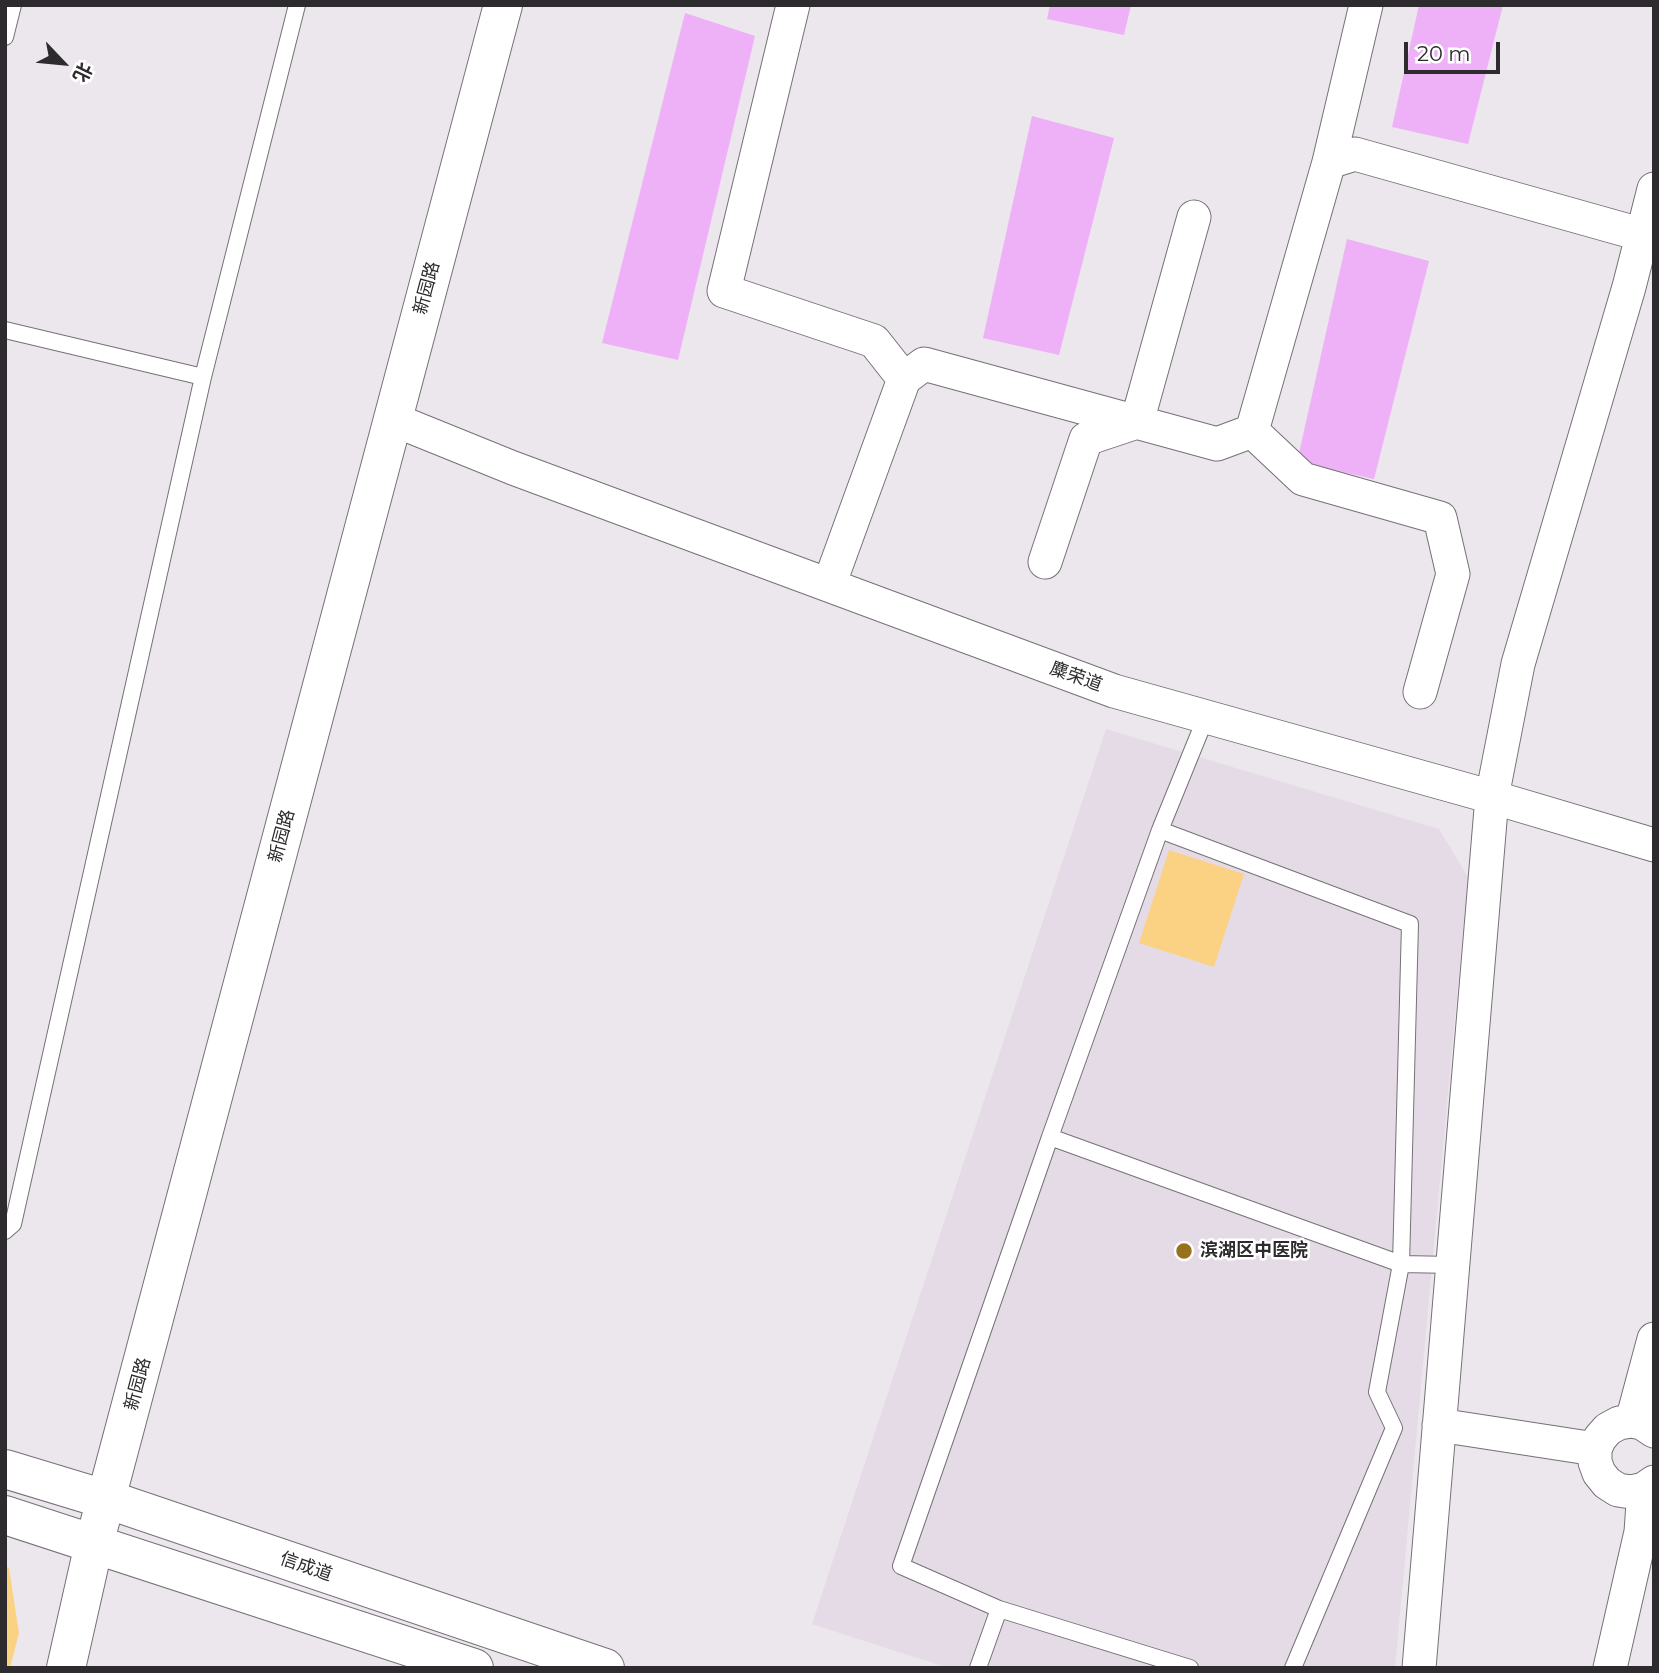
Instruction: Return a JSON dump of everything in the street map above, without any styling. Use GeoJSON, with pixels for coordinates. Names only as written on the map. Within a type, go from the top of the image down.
{"type":"FeatureCollection","features":[{"type":"Feature","properties":{"kind":"street","name":"新园路"},"geometry":{"type":"LineString","coordinates":[[66,1668],[115,1503],[503,5]]}},
{"type":"Feature","properties":{"kind":"street","name":"新园路"},"geometry":{"type":"LineString","coordinates":[[397,421],[514,5]]}},
{"type":"Feature","properties":{"kind":"street"},"geometry":{"type":"LineString","coordinates":[[793,5],[724,291],[874,341],[904,379]]}},
{"type":"Feature","properties":{"kind":"street"},"geometry":{"type":"LineString","coordinates":[[1251,431],[1329,162],[1366,5]]}},
{"type":"Feature","properties":{"kind":"street"},"geometry":{"type":"LineString","coordinates":[[1329,162],[1355,155],[1648,236]]}},
{"type":"Feature","properties":{"kind":"street"},"geometry":{"type":"LineString","coordinates":[[1419,1668],[1492,797],[1518,664],[1629,287],[1648,236],[1654,189]]}},
{"type":"Feature","properties":{"kind":"street"},"geometry":{"type":"LineString","coordinates":[[1137,422],[1194,217]]}},
{"type":"Feature","properties":{"kind":"street"},"geometry":{"type":"LineString","coordinates":[[829,585],[904,379],[925,364],[1217,444],[1251,431]]}},
{"type":"Feature","properties":{"kind":"street","name":"麋荣道"},"geometry":{"type":"LineString","coordinates":[[397,421],[513,468],[1114,691],[1654,845]]}},
{"type":"Feature","properties":{"kind":"street"},"geometry":{"type":"LineString","coordinates":[[1045,562],[1086,439],[1137,422]]}},
{"type":"Feature","properties":{"kind":"street"},"geometry":{"type":"LineString","coordinates":[[1251,431],[1303,479],[1440,518],[1453,574],[1420,692]]}},
{"type":"Feature","properties":{"kind":"street"},"geometry":{"type":"LineString","coordinates":[[1649,1485],[1632,1492],[1618,1490],[1607,1483],[1599,1474],[1595,1449],[1608,1429],[1619,1423],[1643,1426],[1654,1339]]}},
{"type":"Feature","properties":{"kind":"street"},"geometry":{"type":"LineString","coordinates":[[1439,1425],[1595,1449]]}},
{"type":"Feature","properties":{"kind":"street","name":"信成道"},"geometry":{"type":"LineString","coordinates":[[5,1469],[115,1503],[605,1668]]}},
{"type":"Feature","properties":{"kind":"street"},"geometry":{"type":"LineString","coordinates":[[1610,1668],[1649,1485]]}},
{"type":"Feature","properties":{"kind":"street"},"geometry":{"type":"LineString","coordinates":[[5,1514],[474,1668]]}},
{"type":"Feature","properties":{"kind":"street","name":"新园路"},"geometry":{"type":"LineString","coordinates":[[83,1668],[102,1547]]}},
{"type":"Feature","properties":{"kind":"lane"},"geometry":{"type":"LineString","coordinates":[[5,37],[13,5]]}},
{"type":"Feature","properties":{"kind":"lane"},"geometry":{"type":"LineString","coordinates":[[5,1231],[13,1224],[203,377],[297,5]]}},
{"type":"Feature","properties":{"kind":"lane"},"geometry":{"type":"LineString","coordinates":[[5,330],[203,377]]}},
{"type":"Feature","properties":{"kind":"lane"},"geometry":{"type":"LineString","coordinates":[[1190,1668],[999,1609],[901,1566],[1160,830],[1206,717]]}},
{"type":"Feature","properties":{"kind":"lane"},"geometry":{"type":"LineString","coordinates":[[1160,830],[1410,924],[1401,1264],[1377,1392],[1394,1428],[1293,1668]]}},
{"type":"Feature","properties":{"kind":"lane"},"geometry":{"type":"LineString","coordinates":[[1051,1137],[1401,1264],[1452,1265]]}},
{"type":"Feature","properties":{"kind":"lane"},"geometry":{"type":"LineString","coordinates":[[978,1668],[999,1609]]}},
{"type":"Feature","properties":{"kind":"shaded area","name":"滨湖区中医院"},"geometry":{"type":"Polygon","coordinates":[[[1106,729],[1439,829],[1468,877],[1395,1668],[948,1668],[812,1624],[1106,729]]]}},
{"type":"Feature","properties":{"kind":"shaded area"},"geometry":{"type":"Polygon","coordinates":[[[1169,850],[1244,874],[1214,967],[1139,943],[1169,850]]]}},
{"type":"Feature","properties":{"kind":"shaded area"},"geometry":{"type":"Polygon","coordinates":[[[5,1566],[9,1568],[19,1633],[10,1668],[5,1668],[5,1566]]]}},
{"type":"Feature","properties":{"kind":"building"},"geometry":{"type":"Polygon","coordinates":[[[1050,5],[1131,5],[1124,35],[1047,19],[1050,5]]]}},
{"type":"Feature","properties":{"kind":"building"},"geometry":{"type":"Polygon","coordinates":[[[1419,5],[1503,5],[1468,144],[1392,127],[1419,5]]]}},
{"type":"Feature","properties":{"kind":"building"},"geometry":{"type":"Polygon","coordinates":[[[685,13],[755,36],[678,360],[602,343],[685,13]]]}},
{"type":"Feature","properties":{"kind":"building"},"geometry":{"type":"Polygon","coordinates":[[[1032,116],[1114,138],[1059,355],[983,338],[1032,116]]]}},
{"type":"Feature","properties":{"kind":"building"},"geometry":{"type":"Polygon","coordinates":[[[1347,239],[1429,261],[1374,479],[1297,462],[1347,239]]]}},
{"type":"Feature","properties":{"kind":"place","name":"滨湖区中医院"},"geometry":{"type":"Point","coordinates":[1184,1251]}}]}
